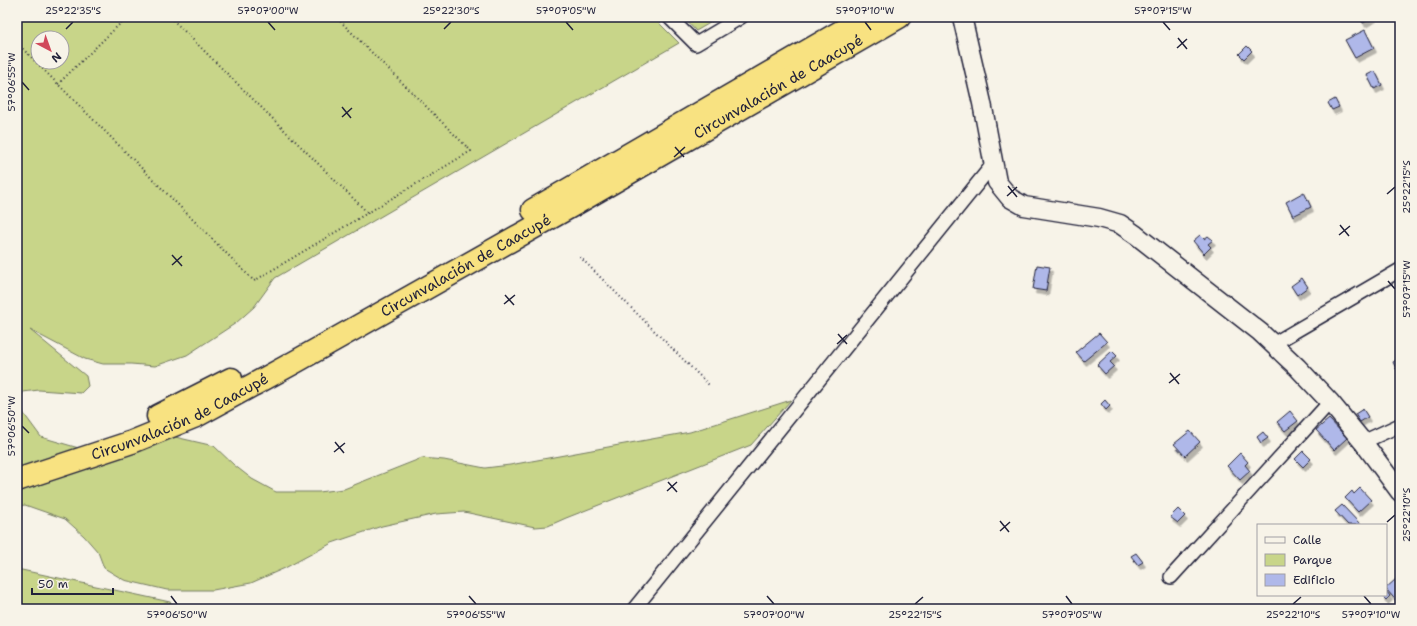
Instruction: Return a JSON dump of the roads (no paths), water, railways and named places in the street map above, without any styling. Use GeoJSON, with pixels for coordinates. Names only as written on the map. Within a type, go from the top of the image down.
{"type":"FeatureCollection","features":[{"type":"Feature","properties":{"kind":"highway","name":"Circunvalación de Caacupé"},"geometry":{"type":"LineString","coordinates":[[17,467],[81,445],[167,412],[272,359],[866,17]]}},
{"type":"Feature","properties":{"kind":"highway","name":"Circunvalación de Caacupé"},"geometry":{"type":"LineString","coordinates":[[17,480],[132,442],[196,416],[568,208],[899,17]]}},
{"type":"Feature","properties":{"kind":"street"},"geometry":{"type":"LineString","coordinates":[[669,17],[696,44],[741,17]]}},
{"type":"Feature","properties":{"kind":"street"},"geometry":{"type":"LineString","coordinates":[[962,17],[997,182],[1010,198],[1024,206],[1099,218],[1120,224],[1136,235],[1260,332],[1273,344],[1330,402],[1363,442],[1400,492]]}},
{"type":"Feature","properties":{"kind":"street"},"geometry":{"type":"LineString","coordinates":[[634,609],[994,163]]}},
{"type":"Feature","properties":{"kind":"street"},"geometry":{"type":"LineString","coordinates":[[1273,344],[1400,270]]}},
{"type":"Feature","properties":{"kind":"street"},"geometry":{"type":"LineString","coordinates":[[1171,577],[1330,402]]}},
{"type":"Feature","properties":{"kind":"street"},"geometry":{"type":"LineString","coordinates":[[1363,442],[1400,425]]}}]}
